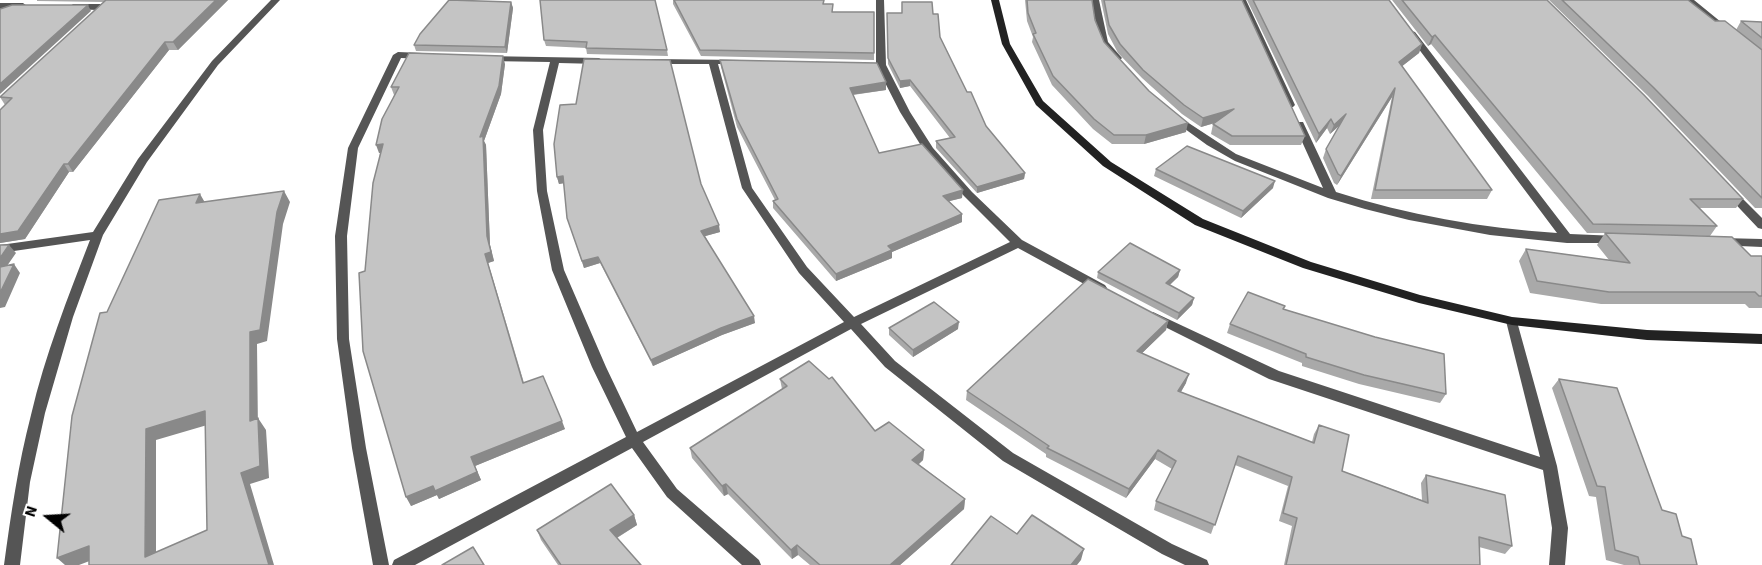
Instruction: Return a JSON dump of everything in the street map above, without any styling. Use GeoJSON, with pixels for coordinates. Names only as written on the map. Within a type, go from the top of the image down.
{"type":"FeatureCollection","features":[{"type":"Feature","properties":{"kind":"street"},"geometry":{"type":"LineString","coordinates":[[87,23],[114,0]]}},
{"type":"Feature","properties":{"kind":"street"},"geometry":{"type":"LineString","coordinates":[[12,565],[23,482],[38,414],[66,317],[97,235],[142,161],[215,63],[276,0]]}},
{"type":"Feature","properties":{"kind":"street"},"geometry":{"type":"LineString","coordinates":[[880,0],[874,64],[929,150],[968,194],[1018,243],[1112,294]]}},
{"type":"Feature","properties":{"kind":"street"},"geometry":{"type":"LineString","coordinates":[[995,0],[1006,44],[1039,103],[1107,164],[1199,222],[1307,265],[1419,299],[1512,321],[1647,335],[1762,339]]}},
{"type":"Feature","properties":{"kind":"street"},"geometry":{"type":"LineString","coordinates":[[1095,0],[1104,42],[1123,66]]}},
{"type":"Feature","properties":{"kind":"street"},"geometry":{"type":"LineString","coordinates":[[1242,0],[1332,196]]}},
{"type":"Feature","properties":{"kind":"street"},"geometry":{"type":"LineString","coordinates":[[1689,0],[1735,36]]}},
{"type":"Feature","properties":{"kind":"street"},"geometry":{"type":"LineString","coordinates":[[0,6],[35,7]]}},
{"type":"Feature","properties":{"kind":"street"},"geometry":{"type":"LineString","coordinates":[[58,7],[105,8]]}},
{"type":"Feature","properties":{"kind":"street"},"geometry":{"type":"LineString","coordinates":[[1408,29],[1567,239]]}},
{"type":"Feature","properties":{"kind":"street"},"geometry":{"type":"LineString","coordinates":[[381,565],[359,448],[343,339],[341,236],[353,148],[398,55],[432,56]]}},
{"type":"Feature","properties":{"kind":"street"},"geometry":{"type":"LineString","coordinates":[[477,58],[611,61]]}},
{"type":"Feature","properties":{"kind":"street"},"geometry":{"type":"LineString","coordinates":[[555,60],[538,130],[542,191],[558,270],[599,367],[634,440],[672,493],[753,565]]}},
{"type":"Feature","properties":{"kind":"street"},"geometry":{"type":"LineString","coordinates":[[645,61],[749,63]]}},
{"type":"Feature","properties":{"kind":"street"},"geometry":{"type":"LineString","coordinates":[[713,62],[747,188],[803,270],[890,364],[1008,457],[1167,549],[1201,565]]}},
{"type":"Feature","properties":{"kind":"street"},"geometry":{"type":"LineString","coordinates":[[1167,111],[1233,156],[1332,196],[1395,215],[1458,228],[1567,239],[1624,240]]}},
{"type":"Feature","properties":{"kind":"street"},"geometry":{"type":"LineString","coordinates":[[1722,183],[1762,225]]}},
{"type":"Feature","properties":{"kind":"street"},"geometry":{"type":"LineString","coordinates":[[0,249],[97,235]]}},
{"type":"Feature","properties":{"kind":"street"},"geometry":{"type":"LineString","coordinates":[[1704,242],[1762,243]]}},
{"type":"Feature","properties":{"kind":"street"},"geometry":{"type":"LineString","coordinates":[[400,565],[852,323],[1018,243]]}},
{"type":"Feature","properties":{"kind":"street"},"geometry":{"type":"LineString","coordinates":[[1144,312],[1274,375],[1550,466]]}},
{"type":"Feature","properties":{"kind":"street"},"geometry":{"type":"LineString","coordinates":[[1512,321],[1550,466],[1560,528],[1557,565]]}},
{"type":"Feature","properties":{"kind":"building"},"geometry":{"type":"Polygon","coordinates":[[[106,0],[216,0],[173,42],[165,42],[68,164],[64,164],[18,231],[0,234],[0,110],[12,98],[0,97],[106,0]]]}},
{"type":"Feature","properties":{"kind":"building"},"geometry":{"type":"Polygon","coordinates":[[[449,0],[511,2],[505,47],[414,45],[420,34],[449,0]]]}},
{"type":"Feature","properties":{"kind":"building"},"geometry":{"type":"Polygon","coordinates":[[[540,0],[655,0],[667,50],[586,48],[587,42],[544,40],[540,0]]]}},
{"type":"Feature","properties":{"kind":"building"},"geometry":{"type":"Polygon","coordinates":[[[674,0],[824,0],[823,4],[833,4],[832,12],[874,12],[874,53],[700,50],[674,0]]]}},
{"type":"Feature","properties":{"kind":"building"},"geometry":{"type":"Polygon","coordinates":[[[1027,0],[1092,0],[1095,20],[1104,42],[1149,91],[1188,123],[1146,135],[1114,135],[1094,119],[1053,76],[1033,34],[1036,33],[1028,13],[1027,0]]]}},
{"type":"Feature","properties":{"kind":"building"},"geometry":{"type":"Polygon","coordinates":[[[1104,0],[1242,0],[1305,136],[1232,136],[1213,124],[1234,109],[1203,118],[1143,70],[1120,44],[1109,25],[1104,0]]]}},
{"type":"Feature","properties":{"kind":"building"},"geometry":{"type":"Polygon","coordinates":[[[1253,0],[1389,0],[1422,44],[1399,62],[1492,190],[1375,190],[1395,88],[1341,176],[1338,174],[1326,149],[1346,114],[1334,125],[1331,119],[1319,134],[1253,0]]]}},
{"type":"Feature","properties":{"kind":"building"},"geometry":{"type":"Polygon","coordinates":[[[1402,0],[1547,0],[1644,95],[1743,199],[1690,199],[1717,226],[1593,224],[1435,35],[1432,37],[1402,0]]]}},
{"type":"Feature","properties":{"kind":"building"},"geometry":{"type":"Polygon","coordinates":[[[1562,0],[1688,0],[1715,21],[1725,21],[1762,50],[1762,198],[1653,87],[1562,0]]]}},
{"type":"Feature","properties":{"kind":"building"},"geometry":{"type":"Polygon","coordinates":[[[902,2],[932,2],[933,14],[938,14],[940,37],[967,92],[971,92],[986,126],[1025,173],[977,187],[936,141],[955,137],[910,80],[900,81],[888,58],[887,13],[902,13],[902,2]]]}},
{"type":"Feature","properties":{"kind":"building"},"geometry":{"type":"Polygon","coordinates":[[[12,5],[88,5],[0,84],[0,9],[12,5]]]}},
{"type":"Feature","properties":{"kind":"building"},"geometry":{"type":"Polygon","coordinates":[[[1741,21],[1762,22],[1762,38],[1741,21]]]}},
{"type":"Feature","properties":{"kind":"building"},"geometry":{"type":"Polygon","coordinates":[[[409,53],[503,56],[499,86],[480,137],[483,136],[487,236],[491,252],[485,254],[523,383],[543,376],[562,421],[471,457],[477,472],[435,491],[433,486],[406,497],[363,351],[359,273],[365,271],[373,183],[383,144],[376,145],[382,119],[399,87],[391,87],[409,53]]]}},
{"type":"Feature","properties":{"kind":"building"},"geometry":{"type":"Polygon","coordinates":[[[584,59],[670,60],[701,184],[719,225],[701,231],[754,316],[721,328],[651,360],[598,257],[582,261],[567,218],[563,176],[557,177],[554,144],[560,105],[576,104],[584,59]]]}},
{"type":"Feature","properties":{"kind":"building"},"geometry":{"type":"Polygon","coordinates":[[[720,60],[877,63],[886,82],[850,88],[879,153],[922,144],[963,190],[943,196],[962,214],[888,246],[892,250],[836,274],[773,201],[778,199],[737,119],[720,60]]]}},
{"type":"Feature","properties":{"kind":"building"},"geometry":{"type":"Polygon","coordinates":[[[1187,146],[1275,181],[1243,211],[1156,169],[1187,146]]]}},
{"type":"Feature","properties":{"kind":"building"},"geometry":{"type":"Polygon","coordinates":[[[284,191],[277,212],[260,330],[250,332],[250,421],[258,418],[260,466],[241,473],[269,565],[89,565],[89,546],[57,558],[72,416],[100,313],[107,312],[159,200],[200,194],[196,203],[284,191]],[[205,411],[146,429],[145,557],[207,530],[205,411]]]}},
{"type":"Feature","properties":{"kind":"building"},"geometry":{"type":"Polygon","coordinates":[[[1605,233],[1732,237],[1751,256],[1762,256],[1762,296],[1755,292],[1609,292],[1537,281],[1526,249],[1630,263],[1605,233]]]}},
{"type":"Feature","properties":{"kind":"building"},"geometry":{"type":"Polygon","coordinates":[[[1130,243],[1180,270],[1166,283],[1194,298],[1179,313],[1098,272],[1130,243]]]}},
{"type":"Feature","properties":{"kind":"building"},"geometry":{"type":"Polygon","coordinates":[[[0,245],[9,245],[0,258],[0,245]]]}},
{"type":"Feature","properties":{"kind":"building"},"geometry":{"type":"Polygon","coordinates":[[[14,264],[0,293],[0,267],[14,264]]]}},
{"type":"Feature","properties":{"kind":"building"},"geometry":{"type":"Polygon","coordinates":[[[1088,279],[1168,321],[1137,351],[1189,374],[1178,391],[1314,443],[1319,425],[1349,435],[1342,471],[1428,503],[1426,475],[1505,495],[1512,546],[1479,537],[1480,565],[1286,565],[1297,518],[1283,513],[1292,477],[1238,456],[1215,525],[1156,501],[1176,461],[1158,450],[1129,489],[1047,448],[1049,446],[967,391],[1088,279]]]}},
{"type":"Feature","properties":{"kind":"building"},"geometry":{"type":"Polygon","coordinates":[[[1248,292],[1285,306],[1283,309],[1375,337],[1444,354],[1446,394],[1364,375],[1306,357],[1306,354],[1230,324],[1248,292]]]}},
{"type":"Feature","properties":{"kind":"building"},"geometry":{"type":"Polygon","coordinates":[[[934,302],[959,322],[913,350],[889,328],[934,302]]]}},
{"type":"Feature","properties":{"kind":"building"},"geometry":{"type":"Polygon","coordinates":[[[809,361],[829,379],[832,377],[875,431],[889,422],[924,450],[912,460],[965,499],[890,565],[820,565],[797,545],[791,550],[726,484],[722,486],[690,448],[787,386],[780,379],[809,361]]]}},
{"type":"Feature","properties":{"kind":"building"},"geometry":{"type":"Polygon","coordinates":[[[1559,379],[1617,388],[1662,510],[1676,514],[1682,536],[1691,539],[1697,565],[1640,565],[1638,557],[1615,550],[1605,487],[1597,486],[1559,379]]]}},
{"type":"Feature","properties":{"kind":"building"},"geometry":{"type":"Polygon","coordinates":[[[611,484],[634,515],[610,530],[641,565],[561,565],[537,530],[611,484]]]}},
{"type":"Feature","properties":{"kind":"building"},"geometry":{"type":"Polygon","coordinates":[[[1032,515],[1084,549],[1071,565],[951,565],[991,516],[1017,534],[1032,515]]]}},
{"type":"Feature","properties":{"kind":"building"},"geometry":{"type":"Polygon","coordinates":[[[473,547],[484,565],[442,565],[473,547]]]}}]}
